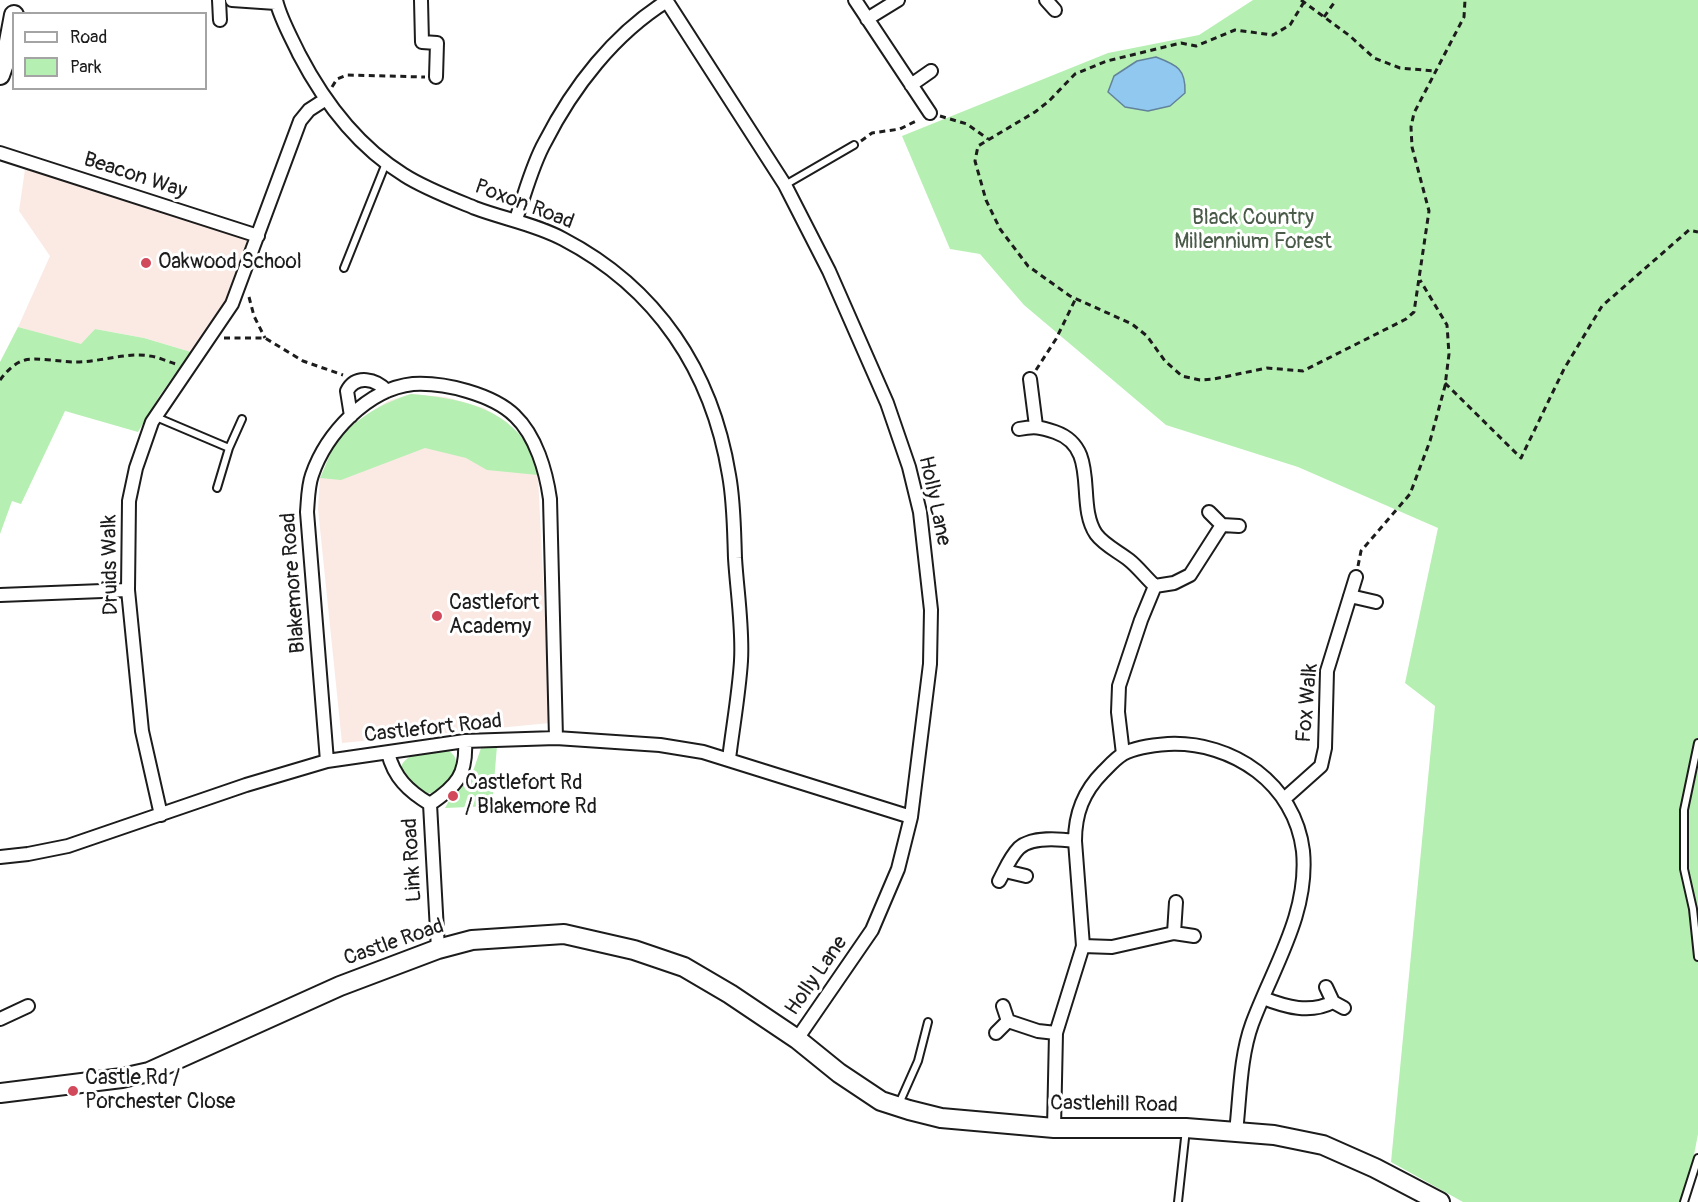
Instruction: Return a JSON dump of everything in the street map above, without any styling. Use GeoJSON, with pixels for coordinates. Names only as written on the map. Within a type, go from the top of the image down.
{"type":"FeatureCollection","features":[{"type":"Feature","properties":{"kind":"street"},"geometry":{"type":"LineString","coordinates":[[219,0],[220,20]]}},
{"type":"Feature","properties":{"kind":"street"},"geometry":{"type":"LineString","coordinates":[[232,0],[276,1]]}},
{"type":"Feature","properties":{"kind":"street"},"geometry":{"type":"LineString","coordinates":[[421,0],[422,42],[437,43],[436,77]]}},
{"type":"Feature","properties":{"kind":"street"},"geometry":{"type":"LineString","coordinates":[[516,219],[544,143],[583,80],[618,40],[646,14],[667,0]]}},
{"type":"Feature","properties":{"kind":"street","name":"Holly Lane"},"geometry":{"type":"LineString","coordinates":[[667,0],[786,184],[829,271],[886,403],[909,467],[920,512],[930,610],[930,664],[911,817],[898,869],[872,930],[797,1039]]}},
{"type":"Feature","properties":{"kind":"street"},"geometry":{"type":"LineString","coordinates":[[855,0],[930,113]]}},
{"type":"Feature","properties":{"kind":"street"},"geometry":{"type":"LineString","coordinates":[[867,19],[898,0]]}},
{"type":"Feature","properties":{"kind":"street"},"geometry":{"type":"LineString","coordinates":[[1046,0],[1055,10]]}},
{"type":"Feature","properties":{"kind":"street","name":"Poxon Road"},"geometry":{"type":"LineString","coordinates":[[276,1],[311,78],[355,137],[406,177],[477,208],[516,219],[562,238],[620,277],[647,300],[685,349],[698,373],[722,439],[730,477],[741,660],[729,759]]}},
{"type":"Feature","properties":{"kind":"street"},"geometry":{"type":"LineString","coordinates":[[0,75],[6,58],[12,25]]}},
{"type":"Feature","properties":{"kind":"street"},"geometry":{"type":"LineString","coordinates":[[911,85],[931,71]]}},
{"type":"Feature","properties":{"kind":"street","name":"Druids Walk"},"geometry":{"type":"LineString","coordinates":[[161,815],[141,731],[128,590],[129,501],[135,468],[155,417],[232,304],[300,120],[309,110],[326,99]]}},
{"type":"Feature","properties":{"kind":"street","name":"Beacon Way"},"geometry":{"type":"LineString","coordinates":[[0,153],[258,236]]}},
{"type":"Feature","properties":{"kind":"street"},"geometry":{"type":"LineString","coordinates":[[1030,379],[1036,426]]}},
{"type":"Feature","properties":{"kind":"street"},"geometry":{"type":"LineString","coordinates":[[351,416],[347,391],[355,381],[375,382],[387,391]]}},
{"type":"Feature","properties":{"kind":"street","name":"Blakemore Road"},"geometry":{"type":"LineString","coordinates":[[327,761],[307,512],[312,476],[328,442],[351,416],[387,391],[412,384],[447,385],[487,396],[516,416],[536,446],[547,475],[550,499],[556,738]]}},
{"type":"Feature","properties":{"kind":"street"},"geometry":{"type":"LineString","coordinates":[[1019,429],[1036,426],[1070,440],[1080,452],[1095,533],[1131,561],[1155,586]]}},
{"type":"Feature","properties":{"kind":"street"},"geometry":{"type":"LineString","coordinates":[[1209,512],[1222,525],[1239,526]]}},
{"type":"Feature","properties":{"kind":"street"},"geometry":{"type":"LineString","coordinates":[[1155,586],[1174,583],[1190,575],[1222,525]]}},
{"type":"Feature","properties":{"kind":"street","name":"Fox Walk"},"geometry":{"type":"LineString","coordinates":[[1284,799],[1320,766],[1325,748],[1327,671],[1356,577]]}},
{"type":"Feature","properties":{"kind":"street"},"geometry":{"type":"LineString","coordinates":[[1123,754],[1118,712],[1119,686],[1155,586]]}},
{"type":"Feature","properties":{"kind":"street"},"geometry":{"type":"LineString","coordinates":[[0,595],[128,590]]}},
{"type":"Feature","properties":{"kind":"street"},"geometry":{"type":"LineString","coordinates":[[1350,596],[1376,602]]}},
{"type":"Feature","properties":{"kind":"street","name":"Castlefort Road"},"geometry":{"type":"LineString","coordinates":[[0,857],[68,846],[246,785],[327,761],[465,741],[556,738],[660,745],[703,752],[911,817]]}},
{"type":"Feature","properties":{"kind":"street","name":"Link Road"},"geometry":{"type":"LineString","coordinates":[[430,804],[443,795],[461,775],[466,759],[465,741]]}},
{"type":"Feature","properties":{"kind":"street"},"geometry":{"type":"LineString","coordinates":[[1054,1128],[1056,1033],[1083,946],[1075,825],[1078,813],[1095,780],[1123,754],[1140,748],[1186,743],[1225,752],[1243,760],[1260,772],[1284,799],[1300,834],[1304,873],[1302,890],[1293,928],[1251,1026],[1244,1062],[1236,1132]]}},
{"type":"Feature","properties":{"kind":"street","name":"Link Road"},"geometry":{"type":"LineString","coordinates":[[388,753],[396,776],[406,787],[430,804]]}},
{"type":"Feature","properties":{"kind":"street","name":"Link Road"},"geometry":{"type":"LineString","coordinates":[[430,804],[438,949]]}},
{"type":"Feature","properties":{"kind":"street"},"geometry":{"type":"LineString","coordinates":[[1026,876],[1002,876],[1012,857],[1022,846],[1040,841],[1062,839],[1076,841]]}},
{"type":"Feature","properties":{"kind":"street"},"geometry":{"type":"LineString","coordinates":[[1174,933],[1176,902]]}},
{"type":"Feature","properties":{"kind":"street"},"geometry":{"type":"LineString","coordinates":[[1083,946],[1112,948],[1174,933],[1194,936]]}},
{"type":"Feature","properties":{"kind":"street","name":"Castle Road"},"geometry":{"type":"LineString","coordinates":[[0,1093],[122,1078],[149,1071],[340,986],[438,949],[472,940],[564,934],[634,950],[684,967],[730,994],[797,1039]]}},
{"type":"Feature","properties":{"kind":"street"},"geometry":{"type":"LineString","coordinates":[[1326,987],[1333,1002],[1344,1008]]}},
{"type":"Feature","properties":{"kind":"street"},"geometry":{"type":"LineString","coordinates":[[1263,998],[1283,1006],[1305,1009],[1333,1002]]}},
{"type":"Feature","properties":{"kind":"street"},"geometry":{"type":"LineString","coordinates":[[0,1019],[28,1006]]}},
{"type":"Feature","properties":{"kind":"street"},"geometry":{"type":"LineString","coordinates":[[1003,1006],[1008,1021]]}},
{"type":"Feature","properties":{"kind":"street"},"geometry":{"type":"LineString","coordinates":[[1008,1021],[1038,1031],[1056,1033]]}},
{"type":"Feature","properties":{"kind":"street"},"geometry":{"type":"LineString","coordinates":[[996,1033],[1008,1021]]}},
{"type":"Feature","properties":{"kind":"street","name":"Castlehill Road"},"geometry":{"type":"LineString","coordinates":[[797,1039],[839,1073],[881,1101],[941,1118],[1054,1128],[1186,1128],[1274,1135],[1323,1145],[1375,1168],[1440,1202]]}},
{"type":"Feature","properties":{"kind":"lane"},"geometry":{"type":"LineString","coordinates":[[786,184],[854,145]]}},
{"type":"Feature","properties":{"kind":"lane"},"geometry":{"type":"LineString","coordinates":[[344,268],[386,163]]}},
{"type":"Feature","properties":{"kind":"lane"},"geometry":{"type":"LineString","coordinates":[[155,417],[230,448]]}},
{"type":"Feature","properties":{"kind":"lane"},"geometry":{"type":"LineString","coordinates":[[217,488],[242,419]]}},
{"type":"Feature","properties":{"kind":"lane"},"geometry":{"type":"LineString","coordinates":[[1698,743],[1684,810],[1684,869],[1693,909],[1698,957]]}},
{"type":"Feature","properties":{"kind":"lane"},"geometry":{"type":"LineString","coordinates":[[898,1106],[918,1061],[928,1022]]}},
{"type":"Feature","properties":{"kind":"lane"},"geometry":{"type":"LineString","coordinates":[[1178,1202],[1186,1128]]}},
{"type":"Feature","properties":{"kind":"lane"},"geometry":{"type":"LineString","coordinates":[[1684,1202],[1698,1158]]}},
{"type":"Feature","properties":{"kind":"path"},"geometry":{"type":"LineString","coordinates":[[1324,17],[1336,0]]}},
{"type":"Feature","properties":{"kind":"path"},"geometry":{"type":"LineString","coordinates":[[1435,71],[1400,68],[1374,58],[1303,1],[1290,25],[1273,35],[1235,30],[1196,46],[1181,43],[1163,46],[1096,65],[1075,74],[1049,101],[978,146],[975,161],[986,200],[1000,229],[1028,266],[1076,298],[1132,324],[1147,336],[1166,361],[1182,376],[1200,380],[1267,368],[1303,371],[1406,319],[1414,312],[1429,211],[1412,147],[1411,127],[1414,113],[1464,17],[1465,0]]}},
{"type":"Feature","properties":{"kind":"path"},"geometry":{"type":"LineString","coordinates":[[326,99],[337,79],[347,75],[436,77]]}},
{"type":"Feature","properties":{"kind":"path"},"geometry":{"type":"LineString","coordinates":[[854,145],[872,133],[900,129],[930,113],[967,124],[988,140]]}},
{"type":"Feature","properties":{"kind":"path"},"geometry":{"type":"LineString","coordinates":[[1445,383],[1521,458],[1564,369],[1602,306],[1689,230],[1698,232]]}},
{"type":"Feature","properties":{"kind":"path"},"geometry":{"type":"LineString","coordinates":[[1356,577],[1361,551],[1410,494],[1430,441],[1445,383],[1449,354],[1447,325],[1420,280]]}},
{"type":"Feature","properties":{"kind":"path"},"geometry":{"type":"LineString","coordinates":[[240,287],[248,296],[254,316],[265,338],[303,361],[340,373],[355,381]]}},
{"type":"Feature","properties":{"kind":"path"},"geometry":{"type":"LineString","coordinates":[[1030,379],[1056,339],[1076,298]]}},
{"type":"Feature","properties":{"kind":"path"},"geometry":{"type":"LineString","coordinates":[[212,334],[227,339],[265,338]]}},
{"type":"Feature","properties":{"kind":"path"},"geometry":{"type":"LineString","coordinates":[[0,380],[16,364],[33,358],[52,362],[78,362],[133,355],[152,356],[189,369]]}},
{"type":"Feature","properties":{"kind":"shaded area","name":"Oakwood School"},"geometry":{"type":"Polygon","coordinates":[[[25,169],[251,238],[227,303],[191,352],[144,338],[95,329],[81,345],[18,327],[50,256],[19,211],[25,169]]]}},
{"type":"Feature","properties":{"kind":"shaded area","name":"Castlefort Academy"},"geometry":{"type":"Polygon","coordinates":[[[411,394],[446,397],[484,408],[507,422],[529,448],[538,475],[550,723],[342,743],[318,509],[320,478],[334,447],[354,424],[388,401],[411,394]]]}},
{"type":"Feature","properties":{"kind":"green space","name":"Black Country Millennium Forest"},"geometry":{"type":"Polygon","coordinates":[[[1253,0],[1698,0],[1698,1134],[1685,1202],[1463,1202],[1391,1162],[1435,706],[1405,683],[1438,528],[1298,467],[1166,425],[1024,305],[980,254],[950,249],[902,136],[1108,53],[1199,35],[1253,0]]]}},
{"type":"Feature","properties":{"kind":"green space"},"geometry":{"type":"Polygon","coordinates":[[[18,327],[81,344],[95,329],[144,338],[191,352],[160,395],[138,432],[65,411],[21,504],[12,501],[0,534],[0,362],[18,327]]]}},
{"type":"Feature","properties":{"kind":"green space"},"geometry":{"type":"Polygon","coordinates":[[[411,394],[462,402],[478,407],[507,422],[531,451],[538,475],[487,470],[466,458],[425,448],[341,480],[320,478],[334,447],[349,429],[378,408],[411,394]]]}},
{"type":"Feature","properties":{"kind":"green space"},"geometry":{"type":"Polygon","coordinates":[[[497,746],[492,806],[445,808],[450,799],[471,777],[481,748],[497,746]]]}},
{"type":"Feature","properties":{"kind":"green space"},"geometry":{"type":"Polygon","coordinates":[[[445,748],[456,760],[455,772],[449,782],[436,792],[428,793],[412,786],[403,775],[401,768],[404,761],[418,753],[445,748]]]}},
{"type":"Feature","properties":{"kind":"water"},"geometry":{"type":"Polygon","coordinates":[[[1156,57],[1179,69],[1184,78],[1185,93],[1170,106],[1148,111],[1125,107],[1108,92],[1114,76],[1137,61],[1156,57]]]}},
{"type":"Feature","properties":{"kind":"place","name":"Oakwood School"},"geometry":{"type":"Point","coordinates":[146,263]}},
{"type":"Feature","properties":{"kind":"place","name":"Castlefort Academy"},"geometry":{"type":"Point","coordinates":[437,616]}},
{"type":"Feature","properties":{"kind":"place","name":"Castlefort Rd / Blakemore Rd"},"geometry":{"type":"Point","coordinates":[453,796]}},
{"type":"Feature","properties":{"kind":"place","name":"Castle Rd / Porchester Close"},"geometry":{"type":"Point","coordinates":[73,1091]}}]}
